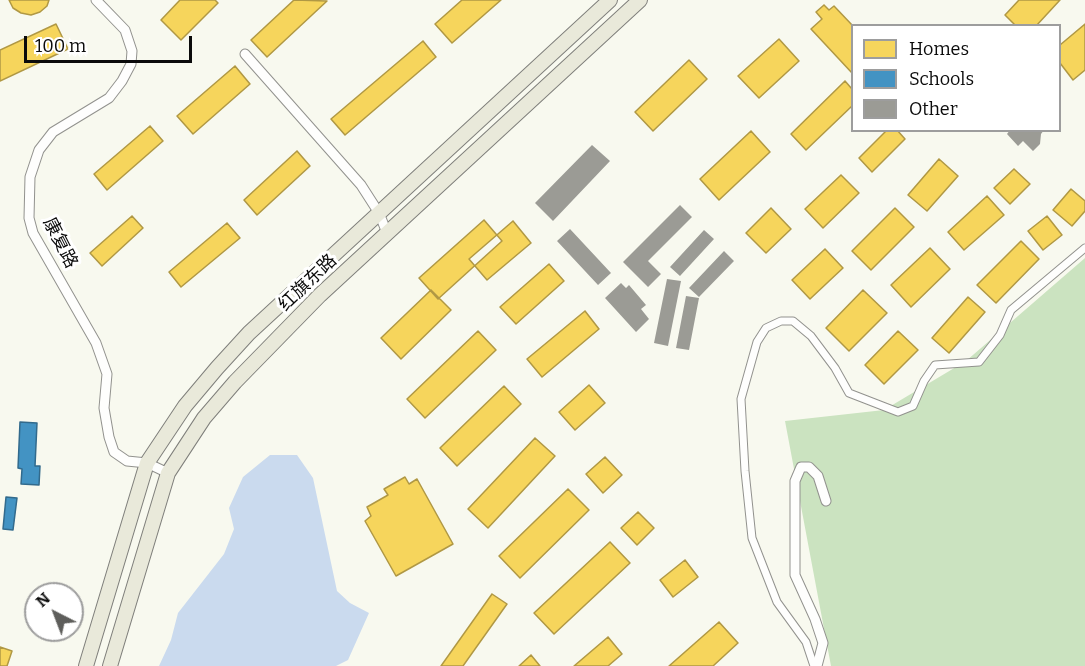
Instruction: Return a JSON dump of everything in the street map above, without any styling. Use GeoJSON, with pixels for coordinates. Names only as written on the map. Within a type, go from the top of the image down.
{"type":"FeatureCollection","features":[{"type":"Feature","properties":{"kind":"main road","name":"红旗东路"},"geometry":{"type":"LineString","coordinates":[[86,666],[147,463],[186,406],[249,333],[610,0]]}},
{"type":"Feature","properties":{"kind":"main road","name":"红旗东路"},"geometry":{"type":"LineString","coordinates":[[110,666],[168,473],[204,418],[234,382],[320,295],[640,0]]}},
{"type":"Feature","properties":{"kind":"street","name":"康复路"},"geometry":{"type":"LineString","coordinates":[[96,0],[125,30],[132,51],[131,64],[109,98],[53,132],[39,150],[30,177],[29,219],[33,233],[96,343],[107,374],[104,408],[114,452],[127,461],[147,463],[168,473]]}},
{"type":"Feature","properties":{"kind":"street"},"geometry":{"type":"LineString","coordinates":[[245,54],[361,185],[379,213],[387,233]]}},
{"type":"Feature","properties":{"kind":"street"},"geometry":{"type":"LineString","coordinates":[[815,666],[806,642],[777,602],[752,538],[741,399],[751,360],[766,328],[782,321],[793,321],[811,336],[835,368],[849,393],[898,412],[913,406],[924,381],[935,365],[979,362],[1000,336],[1011,310],[1085,248]]}},
{"type":"Feature","properties":{"kind":"street"},"geometry":{"type":"LineString","coordinates":[[815,666],[823,643],[795,575],[795,481],[801,466],[809,467],[818,476],[826,501]]}},
{"type":"Feature","properties":{"kind":"green space"},"geometry":{"type":"Polygon","coordinates":[[[1085,258],[1085,666],[831,666],[785,421],[884,410],[966,361],[1085,258]]]}},
{"type":"Feature","properties":{"kind":"water"},"geometry":{"type":"Polygon","coordinates":[[[270,455],[297,455],[313,478],[337,591],[350,603],[369,613],[348,660],[336,666],[159,666],[171,640],[178,613],[224,554],[234,529],[229,508],[243,477],[270,455]]]}},
{"type":"Feature","properties":{"kind":"building: Homes"},"geometry":{"type":"Polygon","coordinates":[[[9,0],[49,0],[47,6],[40,12],[31,15],[13,8],[9,0]]]}},
{"type":"Feature","properties":{"kind":"building: Homes"},"geometry":{"type":"Polygon","coordinates":[[[180,0],[215,0],[218,3],[181,40],[161,20],[180,0]]]}},
{"type":"Feature","properties":{"kind":"building: Homes"},"geometry":{"type":"Polygon","coordinates":[[[294,0],[327,1],[267,57],[251,40],[294,0]]]}},
{"type":"Feature","properties":{"kind":"building: Homes"},"geometry":{"type":"Polygon","coordinates":[[[462,0],[501,0],[452,43],[435,24],[462,0]]]}},
{"type":"Feature","properties":{"kind":"building: Homes"},"geometry":{"type":"Polygon","coordinates":[[[1019,0],[1060,0],[1038,24],[1014,24],[1005,15],[1019,0]]]}},
{"type":"Feature","properties":{"kind":"building: Homes"},"geometry":{"type":"Polygon","coordinates":[[[824,5],[829,10],[834,6],[851,24],[851,72],[811,29],[822,19],[816,12],[824,5]]]}},
{"type":"Feature","properties":{"kind":"building: Homes"},"geometry":{"type":"Polygon","coordinates":[[[56,24],[68,49],[0,81],[0,50],[56,24]]]}},
{"type":"Feature","properties":{"kind":"building: Homes"},"geometry":{"type":"Polygon","coordinates":[[[1085,24],[1085,70],[1073,80],[1061,64],[1061,44],[1085,24]]]}},
{"type":"Feature","properties":{"kind":"building: Homes"},"geometry":{"type":"Polygon","coordinates":[[[779,39],[799,61],[759,98],[738,76],[779,39]]]}},
{"type":"Feature","properties":{"kind":"building: Homes"},"geometry":{"type":"Polygon","coordinates":[[[423,41],[436,57],[345,135],[331,119],[423,41]]]}},
{"type":"Feature","properties":{"kind":"building: Homes"},"geometry":{"type":"Polygon","coordinates":[[[689,60],[707,79],[653,131],[635,112],[689,60]]]}},
{"type":"Feature","properties":{"kind":"building: Homes"},"geometry":{"type":"Polygon","coordinates":[[[235,66],[250,84],[193,134],[177,116],[235,66]]]}},
{"type":"Feature","properties":{"kind":"building: Homes"},"geometry":{"type":"Polygon","coordinates":[[[845,81],[851,88],[851,107],[806,150],[791,134],[845,81]]]}},
{"type":"Feature","properties":{"kind":"building: Homes"},"geometry":{"type":"Polygon","coordinates":[[[150,126],[163,141],[107,190],[94,174],[150,126]]]}},
{"type":"Feature","properties":{"kind":"building: Homes"},"geometry":{"type":"Polygon","coordinates":[[[751,131],[770,152],[719,200],[700,179],[751,131]]]}},
{"type":"Feature","properties":{"kind":"building: Homes"},"geometry":{"type":"Polygon","coordinates":[[[885,132],[899,132],[905,139],[872,172],[859,158],[885,132]]]}},
{"type":"Feature","properties":{"kind":"building: Homes"},"geometry":{"type":"Polygon","coordinates":[[[297,151],[310,166],[257,215],[244,200],[297,151]]]}},
{"type":"Feature","properties":{"kind":"building: Homes"},"geometry":{"type":"Polygon","coordinates":[[[939,159],[958,176],[927,211],[908,195],[939,159]]]}},
{"type":"Feature","properties":{"kind":"building: Homes"},"geometry":{"type":"Polygon","coordinates":[[[1014,169],[1030,184],[1010,204],[994,188],[1014,169]]]}},
{"type":"Feature","properties":{"kind":"building: Homes"},"geometry":{"type":"Polygon","coordinates":[[[841,175],[859,193],[823,228],[805,209],[841,175]]]}},
{"type":"Feature","properties":{"kind":"building: Homes"},"geometry":{"type":"Polygon","coordinates":[[[1071,189],[1085,201],[1085,211],[1072,226],[1053,210],[1071,189]]]}},
{"type":"Feature","properties":{"kind":"building: Homes"},"geometry":{"type":"Polygon","coordinates":[[[987,196],[1004,215],[964,250],[948,232],[987,196]]]}},
{"type":"Feature","properties":{"kind":"building: Homes"},"geometry":{"type":"Polygon","coordinates":[[[771,208],[791,229],[766,253],[746,233],[771,208]]]}},
{"type":"Feature","properties":{"kind":"building: Homes"},"geometry":{"type":"Polygon","coordinates":[[[895,208],[914,227],[871,270],[852,251],[895,208]]]}},
{"type":"Feature","properties":{"kind":"building: Homes"},"geometry":{"type":"Polygon","coordinates":[[[132,216],[143,228],[102,266],[90,253],[132,216]]]}},
{"type":"Feature","properties":{"kind":"building: Homes"},"geometry":{"type":"Polygon","coordinates":[[[1047,216],[1062,235],[1043,250],[1028,231],[1047,216]]]}},
{"type":"Feature","properties":{"kind":"building: Homes"},"geometry":{"type":"Polygon","coordinates":[[[484,220],[502,241],[438,299],[419,278],[484,220]]]}},
{"type":"Feature","properties":{"kind":"building: Homes"},"geometry":{"type":"Polygon","coordinates":[[[513,221],[531,243],[487,280],[469,259],[513,221]]]}},
{"type":"Feature","properties":{"kind":"building: Homes"},"geometry":{"type":"Polygon","coordinates":[[[227,223],[240,238],[181,287],[169,272],[227,223]]]}},
{"type":"Feature","properties":{"kind":"building: Homes"},"geometry":{"type":"Polygon","coordinates":[[[1021,241],[1039,259],[996,303],[977,285],[1021,241]]]}},
{"type":"Feature","properties":{"kind":"building: Homes"},"geometry":{"type":"Polygon","coordinates":[[[930,248],[950,269],[911,307],[891,285],[930,248]]]}},
{"type":"Feature","properties":{"kind":"building: Homes"},"geometry":{"type":"Polygon","coordinates":[[[825,249],[843,268],[810,299],[792,280],[825,249]]]}},
{"type":"Feature","properties":{"kind":"building: Homes"},"geometry":{"type":"Polygon","coordinates":[[[549,264],[564,281],[516,324],[500,307],[549,264]]]}},
{"type":"Feature","properties":{"kind":"building: Homes"},"geometry":{"type":"Polygon","coordinates":[[[431,290],[451,310],[401,359],[381,338],[431,290]]]}},
{"type":"Feature","properties":{"kind":"building: Homes"},"geometry":{"type":"Polygon","coordinates":[[[863,290],[887,313],[849,351],[826,328],[863,290]]]}},
{"type":"Feature","properties":{"kind":"building: Homes"},"geometry":{"type":"Polygon","coordinates":[[[968,297],[985,312],[949,353],[932,338],[968,297]]]}},
{"type":"Feature","properties":{"kind":"building: Homes"},"geometry":{"type":"Polygon","coordinates":[[[585,311],[599,329],[542,377],[527,359],[585,311]]]}},
{"type":"Feature","properties":{"kind":"building: Homes"},"geometry":{"type":"Polygon","coordinates":[[[478,331],[496,350],[425,418],[407,399],[478,331]]]}},
{"type":"Feature","properties":{"kind":"building: Homes"},"geometry":{"type":"Polygon","coordinates":[[[898,331],[918,350],[884,384],[865,365],[898,331]]]}},
{"type":"Feature","properties":{"kind":"building: Homes"},"geometry":{"type":"Polygon","coordinates":[[[589,385],[605,403],[575,430],[559,412],[589,385]]]}},
{"type":"Feature","properties":{"kind":"building: Homes"},"geometry":{"type":"Polygon","coordinates":[[[504,386],[521,404],[457,466],[440,448],[504,386]]]}},
{"type":"Feature","properties":{"kind":"building: Homes"},"geometry":{"type":"Polygon","coordinates":[[[535,438],[555,456],[488,528],[468,509],[535,438]]]}},
{"type":"Feature","properties":{"kind":"building: Homes"},"geometry":{"type":"Polygon","coordinates":[[[605,457],[622,475],[603,493],[586,474],[605,457]]]}},
{"type":"Feature","properties":{"kind":"building: Homes"},"geometry":{"type":"Polygon","coordinates":[[[405,477],[409,484],[417,479],[453,544],[396,576],[365,521],[371,516],[367,507],[388,495],[384,489],[405,477]]]}},
{"type":"Feature","properties":{"kind":"building: Homes"},"geometry":{"type":"Polygon","coordinates":[[[568,489],[589,510],[520,578],[499,556],[568,489]]]}},
{"type":"Feature","properties":{"kind":"building: Homes"},"geometry":{"type":"Polygon","coordinates":[[[638,512],[654,528],[637,545],[621,528],[638,512]]]}},
{"type":"Feature","properties":{"kind":"building: Homes"},"geometry":{"type":"Polygon","coordinates":[[[610,542],[630,563],[554,634],[534,613],[610,542]]]}},
{"type":"Feature","properties":{"kind":"building: Homes"},"geometry":{"type":"Polygon","coordinates":[[[685,560],[698,577],[673,597],[660,580],[685,560]]]}},
{"type":"Feature","properties":{"kind":"building: Homes"},"geometry":{"type":"Polygon","coordinates":[[[492,594],[507,604],[463,666],[441,666],[492,594]]]}},
{"type":"Feature","properties":{"kind":"building: Homes"},"geometry":{"type":"Polygon","coordinates":[[[719,622],[738,643],[713,666],[669,666],[719,622]]]}},
{"type":"Feature","properties":{"kind":"building: Homes"},"geometry":{"type":"Polygon","coordinates":[[[608,637],[622,654],[608,666],[574,666],[608,637]]]}},
{"type":"Feature","properties":{"kind":"building: Homes"},"geometry":{"type":"Polygon","coordinates":[[[0,647],[12,651],[7,666],[0,666],[0,647]]]}},
{"type":"Feature","properties":{"kind":"building: Homes"},"geometry":{"type":"Polygon","coordinates":[[[531,655],[540,666],[519,666],[531,655]]]}},
{"type":"Feature","properties":{"kind":"building: Schools"},"geometry":{"type":"Polygon","coordinates":[[[20,422],[37,423],[35,466],[40,466],[39,485],[21,484],[22,469],[18,468],[20,422]]]}},
{"type":"Feature","properties":{"kind":"building: Schools"},"geometry":{"type":"Polygon","coordinates":[[[6,497],[17,498],[13,530],[3,529],[6,497]]]}},
{"type":"Feature","properties":{"kind":"building: Other"},"geometry":{"type":"Polygon","coordinates":[[[1008,132],[1042,132],[1040,144],[1033,151],[1023,141],[1018,146],[1007,134],[1008,132]]]}},
{"type":"Feature","properties":{"kind":"building: Other"},"geometry":{"type":"Polygon","coordinates":[[[592,145],[610,161],[553,221],[535,203],[592,145]]]}},
{"type":"Feature","properties":{"kind":"building: Other"},"geometry":{"type":"Polygon","coordinates":[[[680,205],[692,217],[648,261],[661,274],[648,287],[623,262],[680,205]]]}},
{"type":"Feature","properties":{"kind":"building: Other"},"geometry":{"type":"Polygon","coordinates":[[[570,229],[611,273],[598,285],[557,241],[570,229]]]}},
{"type":"Feature","properties":{"kind":"building: Other"},"geometry":{"type":"Polygon","coordinates":[[[704,230],[714,239],[680,276],[670,267],[704,230]]]}},
{"type":"Feature","properties":{"kind":"building: Other"},"geometry":{"type":"Polygon","coordinates":[[[724,251],[734,261],[699,297],[689,288],[724,251]]]}},
{"type":"Feature","properties":{"kind":"building: Other"},"geometry":{"type":"Polygon","coordinates":[[[667,279],[681,281],[668,346],[654,343],[667,279]]]}},
{"type":"Feature","properties":{"kind":"building: Other"},"geometry":{"type":"Polygon","coordinates":[[[621,283],[626,288],[629,285],[646,305],[641,309],[649,319],[636,332],[605,298],[621,283]]]}},
{"type":"Feature","properties":{"kind":"building: Other"},"geometry":{"type":"Polygon","coordinates":[[[686,296],[699,298],[689,350],[676,348],[686,296]]]}}]}
